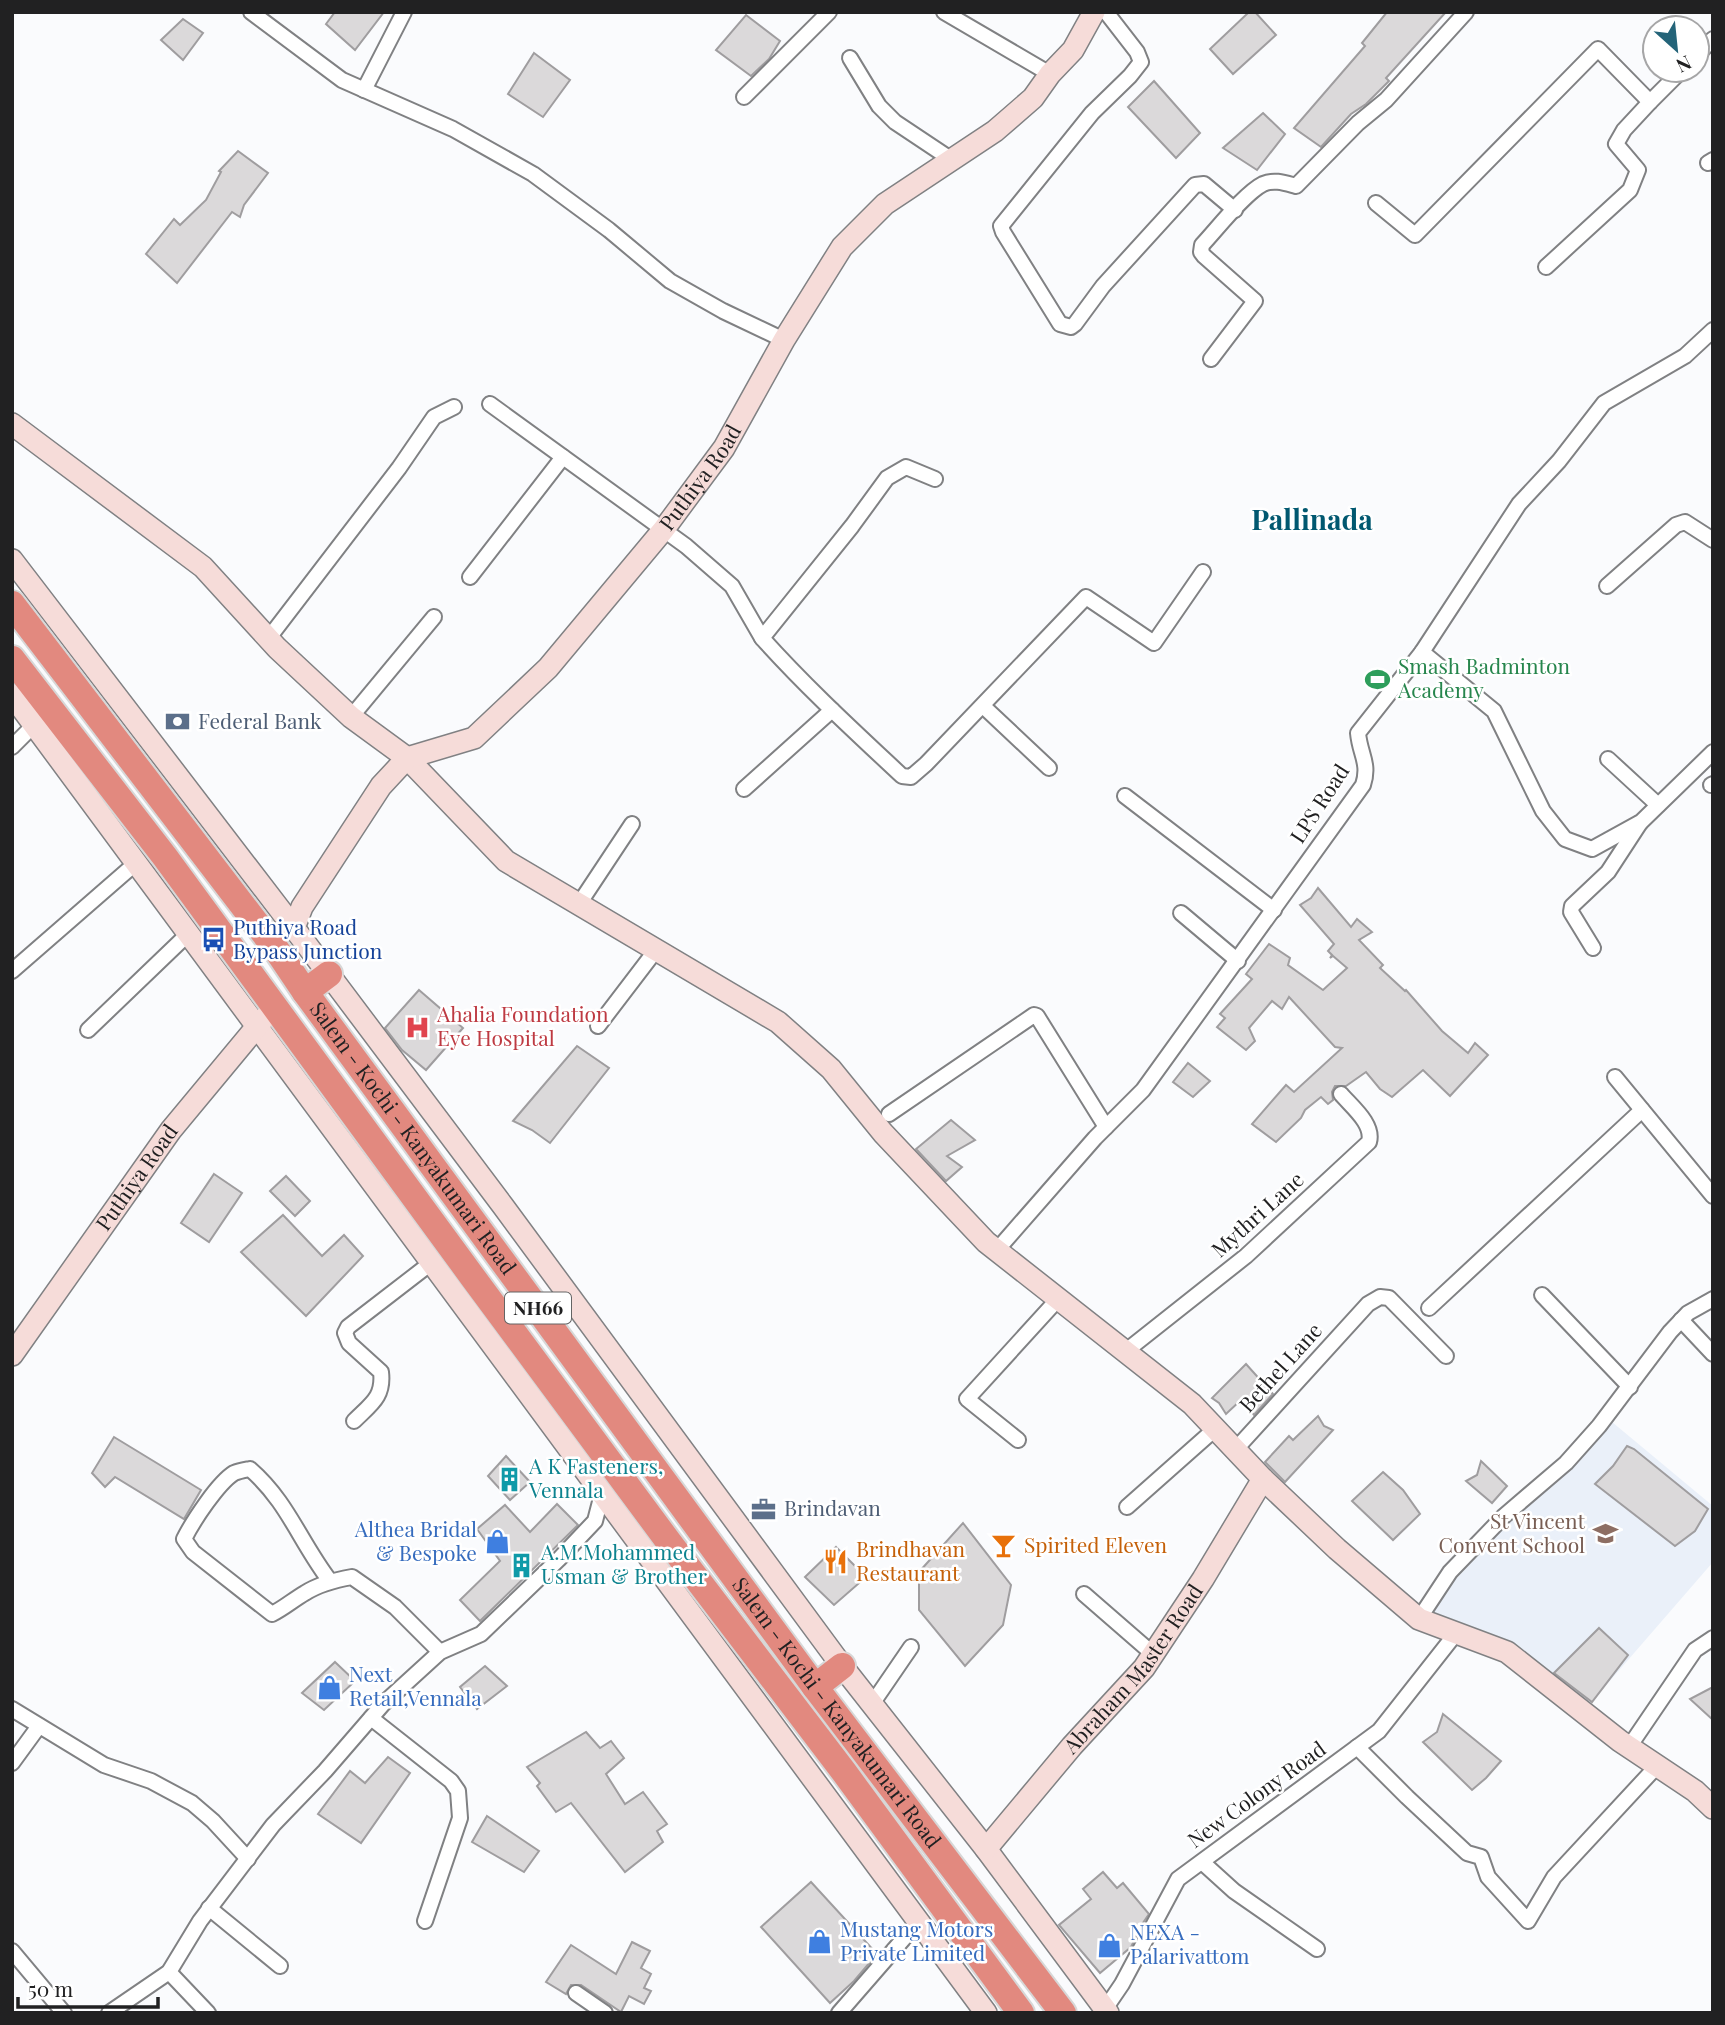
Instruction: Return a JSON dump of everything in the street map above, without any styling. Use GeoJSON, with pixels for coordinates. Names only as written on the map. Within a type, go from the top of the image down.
{"type":"FeatureCollection","features":[{"type":"Feature","properties":{"kind":"highway","name":"Salem - Kochi - Kanyakumari Road"},"geometry":{"type":"LineString","coordinates":[[12,604],[276,949],[815,1688],[1063,2013]]}},
{"type":"Feature","properties":{"kind":"highway","name":"Salem - Kochi - Kanyakumari Road"},"geometry":{"type":"LineString","coordinates":[[12,659],[165,857],[265,1017],[844,1772],[1021,2013]]}},
{"type":"Feature","properties":{"kind":"highway"},"geometry":{"type":"LineString","coordinates":[[305,992],[329,974]]}},
{"type":"Feature","properties":{"kind":"highway"},"geometry":{"type":"LineString","coordinates":[[668,1541],[695,1522]]}},
{"type":"Feature","properties":{"kind":"highway"},"geometry":{"type":"LineString","coordinates":[[815,1688],[842,1666]]}},
{"type":"Feature","properties":{"kind":"street"},"geometry":{"type":"LineString","coordinates":[[251,12],[342,80],[453,129],[533,174],[670,281],[723,311],[784,340]]}},
{"type":"Feature","properties":{"kind":"street"},"geometry":{"type":"LineString","coordinates":[[364,90],[404,12]]}},
{"type":"Feature","properties":{"kind":"street"},"geometry":{"type":"LineString","coordinates":[[744,97],[829,12]]}},
{"type":"Feature","properties":{"kind":"street"},"geometry":{"type":"LineString","coordinates":[[944,12],[1050,74]]}},
{"type":"Feature","properties":{"kind":"street","name":"Puthiya Road"},"geometry":{"type":"LineString","coordinates":[[407,758],[474,738],[548,668],[664,529],[724,448],[784,340],[842,247],[885,204],[995,131],[1033,98],[1050,74],[1073,50],[1094,12]]}},
{"type":"Feature","properties":{"kind":"street"},"geometry":{"type":"LineString","coordinates":[[1106,12],[1138,51],[1141,62],[1091,113],[1002,226],[1003,232],[1060,324],[1067,327],[1075,324],[1103,286],[1195,185],[1204,184],[1236,210]]}},
{"type":"Feature","properties":{"kind":"street"},"geometry":{"type":"LineString","coordinates":[[1211,359],[1255,301],[1201,252],[1202,245],[1263,184],[1279,181],[1296,186],[1358,123],[1386,100],[1466,12]]}},
{"type":"Feature","properties":{"kind":"street"},"geometry":{"type":"LineString","coordinates":[[1376,203],[1415,235],[1598,49],[1650,102]]}},
{"type":"Feature","properties":{"kind":"street"},"geometry":{"type":"LineString","coordinates":[[850,58],[879,106],[895,122],[951,160]]}},
{"type":"Feature","properties":{"kind":"street"},"geometry":{"type":"LineString","coordinates":[[1546,267],[1630,190],[1638,170],[1616,144],[1624,130],[1668,84]]}},
{"type":"Feature","properties":{"kind":"street","name":"LPS Road"},"geometry":{"type":"LineString","coordinates":[[997,1250],[1106,1127],[1143,1090],[1363,785],[1368,770],[1359,749],[1358,733],[1422,652],[1519,504],[1559,461],[1604,403],[1685,356],[1713,330]]}},
{"type":"Feature","properties":{"kind":"street"},"geometry":{"type":"LineString","coordinates":[[490,404],[664,529],[732,586],[762,638],[799,680],[902,776],[911,777],[926,764],[1086,597],[1154,643],[1203,572]]}},
{"type":"Feature","properties":{"kind":"street"},"geometry":{"type":"LineString","coordinates":[[268,639],[399,468],[434,417],[454,407]]}},
{"type":"Feature","properties":{"kind":"street"},"geometry":{"type":"LineString","coordinates":[[12,424],[203,568],[268,639],[351,717],[407,758],[506,861],[789,1031],[831,1069],[883,1133],[986,1242],[1192,1404],[1263,1479],[1337,1549],[1419,1619],[1507,1652],[1629,1747],[1695,1791],[1713,1808]]}},
{"type":"Feature","properties":{"kind":"street"},"geometry":{"type":"LineString","coordinates":[[470,577],[563,457]]}},
{"type":"Feature","properties":{"kind":"street"},"geometry":{"type":"LineString","coordinates":[[762,638],[887,478],[906,467],[935,479]]}},
{"type":"Feature","properties":{"kind":"street"},"geometry":{"type":"LineString","coordinates":[[1607,586],[1676,524],[1685,522],[1713,540]]}},
{"type":"Feature","properties":{"kind":"street"},"geometry":{"type":"LineString","coordinates":[[12,560],[329,974],[842,1666],[986,1849],[1107,2011]]}},
{"type":"Feature","properties":{"kind":"street"},"geometry":{"type":"LineString","coordinates":[[351,717],[434,617]]}},
{"type":"Feature","properties":{"kind":"street"},"geometry":{"type":"LineString","coordinates":[[1422,652],[1493,711],[1543,811],[1565,839],[1592,849],[1641,822]]}},
{"type":"Feature","properties":{"kind":"street"},"geometry":{"type":"LineString","coordinates":[[12,695],[188,934],[265,1017],[431,1263],[986,2013]]}},
{"type":"Feature","properties":{"kind":"street"},"geometry":{"type":"LineString","coordinates":[[983,706],[1049,768]]}},
{"type":"Feature","properties":{"kind":"street"},"geometry":{"type":"LineString","coordinates":[[744,789],[832,710]]}},
{"type":"Feature","properties":{"kind":"street"},"geometry":{"type":"LineString","coordinates":[[12,747],[34,725]]}},
{"type":"Feature","properties":{"kind":"street"},"geometry":{"type":"LineString","coordinates":[[1593,948],[1571,912],[1572,906],[1608,872],[1641,822],[1713,752]]}},
{"type":"Feature","properties":{"kind":"street"},"geometry":{"type":"LineString","coordinates":[[294,928],[302,907],[381,786],[407,758]]}},
{"type":"Feature","properties":{"kind":"street"},"geometry":{"type":"LineString","coordinates":[[1608,760],[1658,806]]}},
{"type":"Feature","properties":{"kind":"street"},"geometry":{"type":"LineString","coordinates":[[1125,796],[1274,910]]}},
{"type":"Feature","properties":{"kind":"street"},"geometry":{"type":"LineString","coordinates":[[579,904],[632,824]]}},
{"type":"Feature","properties":{"kind":"street"},"geometry":{"type":"LineString","coordinates":[[12,971],[136,863]]}},
{"type":"Feature","properties":{"kind":"street"},"geometry":{"type":"LineString","coordinates":[[1181,913],[1238,961]]}},
{"type":"Feature","properties":{"kind":"street"},"geometry":{"type":"LineString","coordinates":[[88,1030],[188,934]]}},
{"type":"Feature","properties":{"kind":"street"},"geometry":{"type":"LineString","coordinates":[[598,1026],[656,950]]}},
{"type":"Feature","properties":{"kind":"street"},"geometry":{"type":"LineString","coordinates":[[889,1114],[1034,1015],[1106,1127]]}},
{"type":"Feature","properties":{"kind":"street","name":"Puthiya Road"},"geometry":{"type":"LineString","coordinates":[[12,1355],[171,1130],[265,1017]]}},
{"type":"Feature","properties":{"kind":"street"},"geometry":{"type":"LineString","coordinates":[[1615,1077],[1713,1196]]}},
{"type":"Feature","properties":{"kind":"street","name":"Mythri Lane"},"geometry":{"type":"LineString","coordinates":[[1126,1351],[1246,1256],[1369,1142],[1371,1135],[1367,1125],[1340,1094]]}},
{"type":"Feature","properties":{"kind":"street"},"geometry":{"type":"LineString","coordinates":[[1429,1308],[1642,1110]]}},
{"type":"Feature","properties":{"kind":"street"},"geometry":{"type":"LineString","coordinates":[[355,1421],[380,1394],[381,1372],[349,1343],[345,1333],[348,1327],[431,1263]]}},
{"type":"Feature","properties":{"kind":"street"},"geometry":{"type":"LineString","coordinates":[[1542,1295],[1630,1387]]}},
{"type":"Feature","properties":{"kind":"street","name":"Bethel Lane"},"geometry":{"type":"LineString","coordinates":[[1235,1450],[1368,1304],[1380,1297],[1390,1298],[1446,1356]]}},
{"type":"Feature","properties":{"kind":"street"},"geometry":{"type":"LineString","coordinates":[[1018,1440],[967,1399],[1059,1298]]}},
{"type":"Feature","properties":{"kind":"street"},"geometry":{"type":"LineString","coordinates":[[1419,1619],[1450,1572],[1504,1516],[1566,1463],[1630,1387],[1681,1320],[1713,1299]]}},
{"type":"Feature","properties":{"kind":"street"},"geometry":{"type":"LineString","coordinates":[[1681,1320],[1713,1354]]}},
{"type":"Feature","properties":{"kind":"street"},"geometry":{"type":"LineString","coordinates":[[1127,1507],[1215,1429]]}},
{"type":"Feature","properties":{"kind":"street"},"geometry":{"type":"LineString","coordinates":[[330,1581],[313,1560],[286,1509],[266,1483],[250,1469],[236,1472],[224,1481],[193,1520],[184,1539],[193,1552],[272,1614],[330,1581],[352,1577],[376,1592],[422,1632],[440,1652]]}},
{"type":"Feature","properties":{"kind":"street","name":"Abraham Master Road"},"geometry":{"type":"LineString","coordinates":[[986,1849],[1072,1746],[1144,1668],[1203,1580],[1263,1479]]}},
{"type":"Feature","properties":{"kind":"street"},"geometry":{"type":"LineString","coordinates":[[109,2013],[169,1972],[209,1908],[273,1825],[383,1704],[440,1652],[481,1634],[559,1559],[595,1521],[602,1494]]}},
{"type":"Feature","properties":{"kind":"street"},"geometry":{"type":"LineString","coordinates":[[1084,1594],[1153,1654]]}},
{"type":"Feature","properties":{"kind":"street","name":"New Colony Road"},"geometry":{"type":"LineString","coordinates":[[1107,2011],[1178,1879],[1379,1731],[1457,1632]]}},
{"type":"Feature","properties":{"kind":"street"},"geometry":{"type":"LineString","coordinates":[[1629,1747],[1695,1650],[1713,1638]]}},
{"type":"Feature","properties":{"kind":"street"},"geometry":{"type":"LineString","coordinates":[[872,1704],[911,1647]]}},
{"type":"Feature","properties":{"kind":"street"},"geometry":{"type":"LineString","coordinates":[[12,1709],[104,1765],[151,1781],[192,1803],[213,1821],[247,1859]]}},
{"type":"Feature","properties":{"kind":"street"},"geometry":{"type":"LineString","coordinates":[[372,1718],[451,1781],[457,1791],[460,1818],[425,1921]]}},
{"type":"Feature","properties":{"kind":"street"},"geometry":{"type":"LineString","coordinates":[[12,1763],[39,1726]]}},
{"type":"Feature","properties":{"kind":"street"},"geometry":{"type":"LineString","coordinates":[[1357,1747],[1467,1853],[1480,1857],[1488,1877],[1528,1921],[1553,1877],[1657,1766]]}},
{"type":"Feature","properties":{"kind":"street"},"geometry":{"type":"LineString","coordinates":[[1202,1862],[1234,1891],[1317,1949]]}},
{"type":"Feature","properties":{"kind":"street"},"geometry":{"type":"LineString","coordinates":[[209,1908],[279,1966]]}},
{"type":"Feature","properties":{"kind":"street"},"geometry":{"type":"LineString","coordinates":[[839,2013],[919,1921]]}},
{"type":"Feature","properties":{"kind":"street"},"geometry":{"type":"LineString","coordinates":[[12,1951],[64,2013]]}},
{"type":"Feature","properties":{"kind":"street"},"geometry":{"type":"LineString","coordinates":[[169,1972],[208,2013]]}},
{"type":"Feature","properties":{"kind":"street"},"geometry":{"type":"LineString","coordinates":[[576,1993],[602,2012]]}},
{"type":"Feature","properties":{"kind":"shaded area","name":"St Vincent Convent School"},"geometry":{"type":"Polygon","coordinates":[[[1606,1417],[1713,1506],[1713,1562],[1589,1705],[1419,1619],[1606,1417]]]}},
{"type":"Feature","properties":{"kind":"building"},"geometry":{"type":"Polygon","coordinates":[[[335,12],[384,12],[355,50],[326,24],[335,12]]]}},
{"type":"Feature","properties":{"kind":"building"},"geometry":{"type":"Polygon","coordinates":[[[1249,12],[1255,12],[1276,35],[1233,74],[1210,49],[1249,12]]]}},
{"type":"Feature","properties":{"kind":"building"},"geometry":{"type":"Polygon","coordinates":[[[1387,12],[1446,12],[1386,78],[1389,81],[1366,104],[1351,114],[1321,147],[1294,128],[1365,46],[1362,43],[1387,12]]]}},
{"type":"Feature","properties":{"kind":"building"},"geometry":{"type":"Polygon","coordinates":[[[746,15],[780,41],[769,59],[751,76],[716,50],[746,15]]]}},
{"type":"Feature","properties":{"kind":"building"},"geometry":{"type":"Polygon","coordinates":[[[183,19],[203,33],[183,60],[161,40],[183,19]]]}},
{"type":"Feature","properties":{"kind":"building"},"geometry":{"type":"Polygon","coordinates":[[[534,53],[570,80],[543,117],[508,94],[534,53]]]}},
{"type":"Feature","properties":{"kind":"building"},"geometry":{"type":"Polygon","coordinates":[[[1154,81],[1200,133],[1176,158],[1128,107],[1154,81]]]}},
{"type":"Feature","properties":{"kind":"building"},"geometry":{"type":"Polygon","coordinates":[[[1263,113],[1285,134],[1257,170],[1223,148],[1263,113]]]}},
{"type":"Feature","properties":{"kind":"building"},"geometry":{"type":"Polygon","coordinates":[[[238,151],[268,173],[244,205],[240,217],[232,212],[177,283],[146,254],[174,219],[180,225],[206,200],[221,172],[219,171],[238,151]]]}},
{"type":"Feature","properties":{"kind":"building"},"geometry":{"type":"Polygon","coordinates":[[[1318,888],[1351,927],[1357,919],[1372,932],[1359,940],[1383,965],[1380,968],[1406,990],[1442,1031],[1468,1053],[1475,1043],[1488,1055],[1450,1096],[1423,1070],[1392,1097],[1380,1089],[1366,1072],[1346,1086],[1335,1086],[1332,1092],[1333,1100],[1328,1104],[1321,1097],[1305,1110],[1301,1118],[1276,1142],[1252,1124],[1286,1085],[1294,1092],[1342,1048],[1335,1047],[1289,997],[1282,1009],[1272,1001],[1249,1028],[1255,1041],[1246,1050],[1217,1027],[1225,1018],[1220,1014],[1252,979],[1246,974],[1269,944],[1290,958],[1288,965],[1323,990],[1347,968],[1333,956],[1330,958],[1332,955],[1328,951],[1334,944],[1300,905],[1311,898],[1318,888]]]}},
{"type":"Feature","properties":{"kind":"building"},"geometry":{"type":"Polygon","coordinates":[[[419,990],[463,1028],[426,1070],[402,1050],[385,1028],[419,990]]]}},
{"type":"Feature","properties":{"kind":"building"},"geometry":{"type":"Polygon","coordinates":[[[577,1046],[609,1068],[550,1143],[513,1121],[577,1046]]]}},
{"type":"Feature","properties":{"kind":"building"},"geometry":{"type":"Polygon","coordinates":[[[1188,1063],[1210,1081],[1193,1097],[1173,1082],[1188,1063]]]}},
{"type":"Feature","properties":{"kind":"building"},"geometry":{"type":"Polygon","coordinates":[[[951,1120],[975,1140],[947,1156],[962,1167],[946,1181],[916,1149],[951,1120]]]}},
{"type":"Feature","properties":{"kind":"building"},"geometry":{"type":"Polygon","coordinates":[[[214,1174],[242,1193],[209,1242],[181,1223],[214,1174]]]}},
{"type":"Feature","properties":{"kind":"building"},"geometry":{"type":"Polygon","coordinates":[[[286,1176],[310,1201],[295,1216],[270,1191],[286,1176]]]}},
{"type":"Feature","properties":{"kind":"building"},"geometry":{"type":"Polygon","coordinates":[[[283,1215],[322,1256],[344,1235],[363,1256],[306,1316],[241,1252],[283,1215]]]}},
{"type":"Feature","properties":{"kind":"building"},"geometry":{"type":"Polygon","coordinates":[[[1246,1364],[1273,1394],[1254,1415],[1242,1399],[1226,1414],[1212,1398],[1246,1364]]]}},
{"type":"Feature","properties":{"kind":"building"},"geometry":{"type":"Polygon","coordinates":[[[1318,1416],[1324,1426],[1333,1430],[1285,1482],[1265,1462],[1289,1436],[1293,1440],[1318,1416]]]}},
{"type":"Feature","properties":{"kind":"building"},"geometry":{"type":"Polygon","coordinates":[[[114,1437],[201,1490],[184,1519],[115,1477],[105,1487],[92,1473],[114,1437]]]}},
{"type":"Feature","properties":{"kind":"building"},"geometry":{"type":"Polygon","coordinates":[[[1627,1446],[1708,1509],[1695,1531],[1675,1546],[1595,1484],[1613,1466],[1627,1446]]]}},
{"type":"Feature","properties":{"kind":"building","name":"A K Fasteners, Vennala"},"geometry":{"type":"Polygon","coordinates":[[[506,1456],[530,1482],[510,1500],[488,1476],[506,1456]]]}},
{"type":"Feature","properties":{"kind":"building"},"geometry":{"type":"Polygon","coordinates":[[[1481,1461],[1507,1486],[1492,1503],[1466,1481],[1477,1475],[1481,1461]]]}},
{"type":"Feature","properties":{"kind":"building"},"geometry":{"type":"Polygon","coordinates":[[[1383,1472],[1403,1490],[1420,1514],[1393,1540],[1352,1501],[1383,1472]]]}},
{"type":"Feature","properties":{"kind":"building","name":"A.M.Mohammed Usman & Brother"},"geometry":{"type":"Polygon","coordinates":[[[557,1504],[578,1525],[480,1621],[460,1600],[500,1561],[477,1529],[505,1505],[530,1532],[557,1504]]]}},
{"type":"Feature","properties":{"kind":"building"},"geometry":{"type":"Polygon","coordinates":[[[963,1523],[1011,1585],[1003,1625],[965,1666],[919,1610],[919,1572],[963,1523]]]}},
{"type":"Feature","properties":{"kind":"building","name":"Brindhavan Restaurant"},"geometry":{"type":"Polygon","coordinates":[[[836,1547],[866,1577],[834,1605],[805,1577],[836,1547]]]}},
{"type":"Feature","properties":{"kind":"building"},"geometry":{"type":"Polygon","coordinates":[[[1599,1628],[1628,1655],[1592,1702],[1554,1673],[1599,1628]]]}},
{"type":"Feature","properties":{"kind":"building","name":"Next Retail,Vennala"},"geometry":{"type":"Polygon","coordinates":[[[335,1662],[355,1681],[324,1710],[302,1693],[335,1662]]]}},
{"type":"Feature","properties":{"kind":"building"},"geometry":{"type":"Polygon","coordinates":[[[485,1666],[507,1686],[477,1709],[460,1687],[485,1666]]]}},
{"type":"Feature","properties":{"kind":"building"},"geometry":{"type":"Polygon","coordinates":[[[1713,1687],[1713,1720],[1690,1699],[1713,1687]]]}},
{"type":"Feature","properties":{"kind":"building"},"geometry":{"type":"Polygon","coordinates":[[[1443,1714],[1501,1761],[1472,1790],[1423,1742],[1437,1732],[1443,1714]]]}},
{"type":"Feature","properties":{"kind":"building"},"geometry":{"type":"Polygon","coordinates":[[[586,1732],[600,1748],[611,1741],[624,1758],[606,1774],[625,1804],[643,1792],[667,1824],[657,1831],[663,1842],[625,1872],[571,1803],[556,1812],[537,1786],[540,1783],[527,1767],[586,1732]]]}},
{"type":"Feature","properties":{"kind":"building"},"geometry":{"type":"Polygon","coordinates":[[[388,1757],[410,1773],[361,1843],[318,1814],[350,1771],[365,1783],[388,1757]]]}},
{"type":"Feature","properties":{"kind":"building"},"geometry":{"type":"Polygon","coordinates":[[[487,1816],[539,1851],[524,1872],[472,1842],[487,1816]]]}},
{"type":"Feature","properties":{"kind":"building"},"geometry":{"type":"Polygon","coordinates":[[[1103,1872],[1117,1888],[1123,1883],[1149,1914],[1136,1933],[1131,1947],[1100,1973],[1059,1925],[1091,1899],[1083,1889],[1103,1872]]]}},
{"type":"Feature","properties":{"kind":"building","name":"Mustang Motors Private Limited"},"geometry":{"type":"Polygon","coordinates":[[[811,1882],[877,1954],[830,2003],[761,1927],[811,1882]]]}},
{"type":"Feature","properties":{"kind":"building"},"geometry":{"type":"Polygon","coordinates":[[[632,1942],[650,1951],[641,1968],[651,1974],[644,1988],[651,1991],[644,2004],[629,1996],[621,2012],[581,1985],[571,1985],[566,1994],[546,1982],[571,1945],[616,1974],[632,1942]]]}},
{"type":"Feature","properties":{"kind":"place","name":"Smash Badminton Academy"},"geometry":{"type":"Point","coordinates":[1378,679]}},
{"type":"Feature","properties":{"kind":"place","name":"Federal Bank"},"geometry":{"type":"Point","coordinates":[178,722]}},
{"type":"Feature","properties":{"kind":"place","name":"Puthiya Road Bypass Junction"},"geometry":{"type":"Point","coordinates":[213,940]}},
{"type":"Feature","properties":{"kind":"place","name":"Ahalia Foundation Eye Hospital"},"geometry":{"type":"Point","coordinates":[417,1027]}},
{"type":"Feature","properties":{"kind":"place","name":"A K Fasteners, Vennala"},"geometry":{"type":"Point","coordinates":[509,1479]}},
{"type":"Feature","properties":{"kind":"place","name":"Brindavan"},"geometry":{"type":"Point","coordinates":[764,1509]}},
{"type":"Feature","properties":{"kind":"place","name":"St Vincent Convent School"},"geometry":{"type":"Point","coordinates":[1605,1534]}},
{"type":"Feature","properties":{"kind":"place","name":"Althea Bridal & Bespoke"},"geometry":{"type":"Point","coordinates":[497,1542]}},
{"type":"Feature","properties":{"kind":"place","name":"Spirited Eleven"},"geometry":{"type":"Point","coordinates":[1004,1546]}},
{"type":"Feature","properties":{"kind":"place","name":"Brindhavan Restaurant"},"geometry":{"type":"Point","coordinates":[836,1562]}},
{"type":"Feature","properties":{"kind":"place","name":"A.M.Mohammed Usman & Brother"},"geometry":{"type":"Point","coordinates":[521,1565]}},
{"type":"Feature","properties":{"kind":"place","name":"Next Retail,Vennala"},"geometry":{"type":"Point","coordinates":[329,1687]}},
{"type":"Feature","properties":{"kind":"place","name":"Mustang Motors Private Limited"},"geometry":{"type":"Point","coordinates":[820,1942]}},
{"type":"Feature","properties":{"kind":"place","name":"NEXA - Palarivattom"},"geometry":{"type":"Point","coordinates":[1110,1945]}},
{"type":"Feature","properties":{"kind":"district","name":"Pallinada"},"geometry":{"type":"Point","coordinates":[1312,520]}}]}
